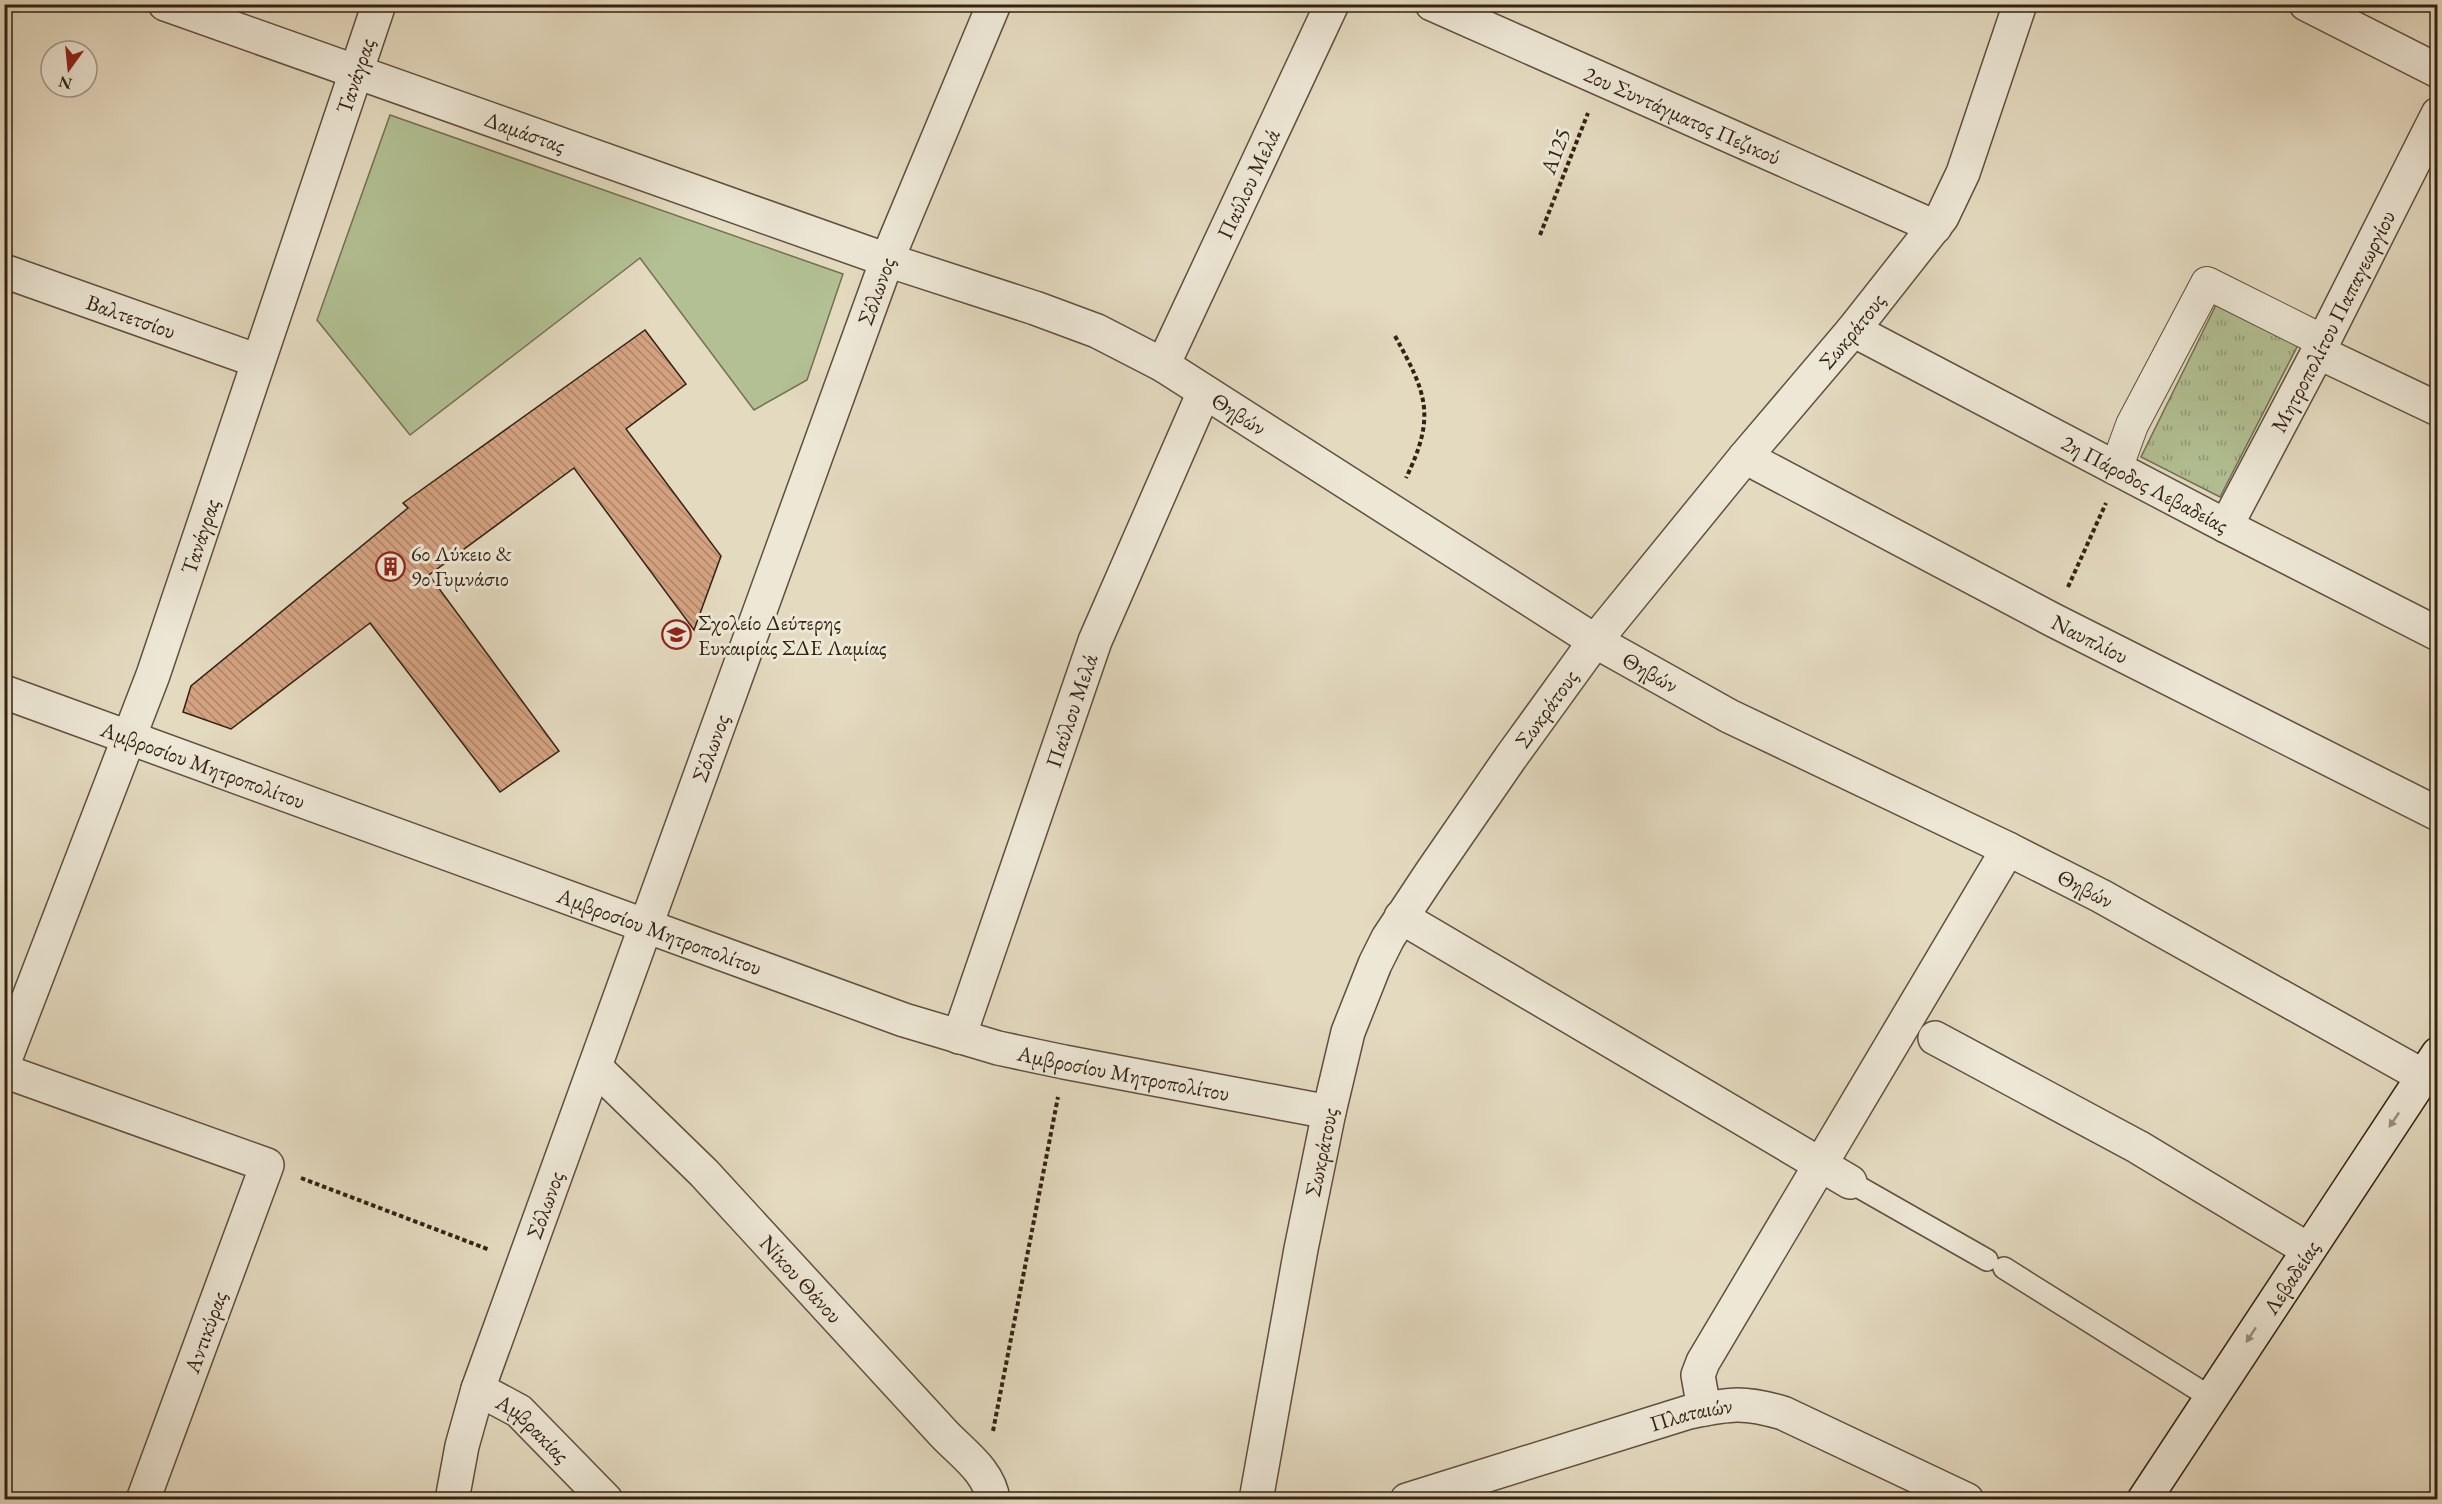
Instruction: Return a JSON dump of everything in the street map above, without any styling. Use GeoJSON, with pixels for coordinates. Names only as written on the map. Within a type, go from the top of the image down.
{"type":"FeatureCollection","features":[{"type":"Feature","properties":{"kind":"street","name":"Δαμάστας"},"geometry":{"type":"LineString","coordinates":[[165,4],[887,260]]}},
{"type":"Feature","properties":{"kind":"street","name":"Τανάγρας"},"geometry":{"type":"LineString","coordinates":[[4,1062],[153,675],[379,4]]}},
{"type":"Feature","properties":{"kind":"street","name":"Σόλωνος"},"geometry":{"type":"LineString","coordinates":[[452,1500],[462,1446],[478,1389],[887,260],[994,4]]}},
{"type":"Feature","properties":{"kind":"street","name":"Παύλου Μελά"},"geometry":{"type":"LineString","coordinates":[[1163,365],[1332,4]]}},
{"type":"Feature","properties":{"kind":"street","name":"2ου Συντάγματος Πεζικού"},"geometry":{"type":"LineString","coordinates":[[1432,4],[1935,227]]}},
{"type":"Feature","properties":{"kind":"street","name":"Σωκράτους"},"geometry":{"type":"LineString","coordinates":[[1256,1500],[1301,1249],[1329,1112],[1348,1032],[1374,964],[1401,917],[1511,757],[1595,641],[1745,457],[1853,330],[1942,217],[1963,173],[2020,4]]}},
{"type":"Feature","properties":{"kind":"street"},"geometry":{"type":"LineString","coordinates":[[2306,4],[2438,71]]}},
{"type":"Feature","properties":{"kind":"street","name":"Μητροπολίτου Παπαγεωργίου"},"geometry":{"type":"LineString","coordinates":[[2226,526],[2438,114]]}},
{"type":"Feature","properties":{"kind":"street","name":"Θηβών"},"geometry":{"type":"LineString","coordinates":[[887,260],[1035,308],[1097,331],[1163,365],[1595,641],[1729,716],[2008,849],[2430,1065]]}},
{"type":"Feature","properties":{"kind":"street","name":"Βαλτετσίου"},"geometry":{"type":"LineString","coordinates":[[4,271],[258,361]]}},
{"type":"Feature","properties":{"kind":"street"},"geometry":{"type":"LineString","coordinates":[[2116,469],[2132,425],[2207,283],[2438,410]]}},
{"type":"Feature","properties":{"kind":"street","name":"2η Πάροδος Λεβαδείας"},"geometry":{"type":"LineString","coordinates":[[1853,330],[2116,469],[2438,634]]}},
{"type":"Feature","properties":{"kind":"street","name":"Παύλου Μελά"},"geometry":{"type":"LineString","coordinates":[[959,1036],[1095,641],[1204,392]]}},
{"type":"Feature","properties":{"kind":"street","name":"Ναυπλίου"},"geometry":{"type":"LineString","coordinates":[[1745,457],[2053,620],[2438,814]]}},
{"type":"Feature","properties":{"kind":"street","name":"Αμβροσίου Μητροπολίτου"},"geometry":{"type":"LineString","coordinates":[[4,692],[904,1020],[1064,1062],[1329,1112]]}},
{"type":"Feature","properties":{"kind":"street"},"geometry":{"type":"LineString","coordinates":[[1704,1409],[1698,1375],[1703,1362],[2008,849]]}},
{"type":"Feature","properties":{"kind":"street"},"geometry":{"type":"LineString","coordinates":[[1401,917],[1850,1182]]}},
{"type":"Feature","properties":{"kind":"street"},"geometry":{"type":"LineString","coordinates":[[1935,1038],[2138,1147],[2307,1249]]}},
{"type":"Feature","properties":{"kind":"street","name":"Λεβαδείας"},"geometry":{"type":"LineString","coordinates":[[2144,1500],[2430,1065]]}},
{"type":"Feature","properties":{"kind":"street","name":"Νίκου Θάνου"},"geometry":{"type":"LineString","coordinates":[[595,1067],[704,1173],[944,1434],[978,1467],[991,1487],[993,1500]]}},
{"type":"Feature","properties":{"kind":"street"},"geometry":{"type":"LineString","coordinates":[[4,1071],[267,1165]]}},
{"type":"Feature","properties":{"kind":"street","name":"Αντικύρας"},"geometry":{"type":"LineString","coordinates":[[143,1500],[267,1165]]}},
{"type":"Feature","properties":{"kind":"street","name":"Αμβρακίας"},"geometry":{"type":"LineString","coordinates":[[478,1389],[519,1411],[606,1500]]}},
{"type":"Feature","properties":{"kind":"street","name":"Πλαταιών"},"geometry":{"type":"LineString","coordinates":[[1407,1500],[1704,1409],[1742,1404],[1783,1413],[1967,1500]]}},
{"type":"Feature","properties":{"kind":"lane"},"geometry":{"type":"LineString","coordinates":[[1850,1182],[1996,1264],[2210,1397]]}},
{"type":"Feature","properties":{"kind":"path","name":"Α125"},"geometry":{"type":"LineString","coordinates":[[1540,235],[1601,79]]}},
{"type":"Feature","properties":{"kind":"path"},"geometry":{"type":"LineString","coordinates":[[1387,508],[1412,465],[1425,423],[1422,390],[1395,336]]}},
{"type":"Feature","properties":{"kind":"path"},"geometry":{"type":"LineString","coordinates":[[2053,620],[2102,514],[2116,469]]}},
{"type":"Feature","properties":{"kind":"path"},"geometry":{"type":"LineString","coordinates":[[978,1467],[986,1457],[991,1439],[1064,1062]]}},
{"type":"Feature","properties":{"kind":"path"},"geometry":{"type":"LineString","coordinates":[[267,1165],[525,1262]]}},
{"type":"Feature","properties":{"kind":"green space"},"geometry":{"type":"Polygon","coordinates":[[[390,115],[843,274],[807,380],[754,410],[640,258],[410,435],[317,320],[390,115]]]}},
{"type":"Feature","properties":{"kind":"green space"},"geometry":{"type":"Polygon","coordinates":[[[2216,305],[2298,345],[2220,497],[2141,457],[2216,305]]]}},
{"type":"Feature","properties":{"kind":"building","name":"6ο Λύκειο & 9ο Γυμνάσιο"},"geometry":{"type":"Polygon","coordinates":[[[645,330],[686,384],[626,429],[721,556],[694,630],[574,468],[429,575],[559,751],[500,792],[370,623],[231,729],[183,712],[191,686],[408,508],[403,503],[645,330]]]}},
{"type":"Feature","properties":{"kind":"place","name":"6ο Λύκειο & 9ο Γυμνάσιο"},"geometry":{"type":"Point","coordinates":[390,566]}},
{"type":"Feature","properties":{"kind":"place","name":"Σχολείο Δεύτερης Ευκαιρίας ΣΔΕ Λαμίας"},"geometry":{"type":"Point","coordinates":[677,635]}}]}
